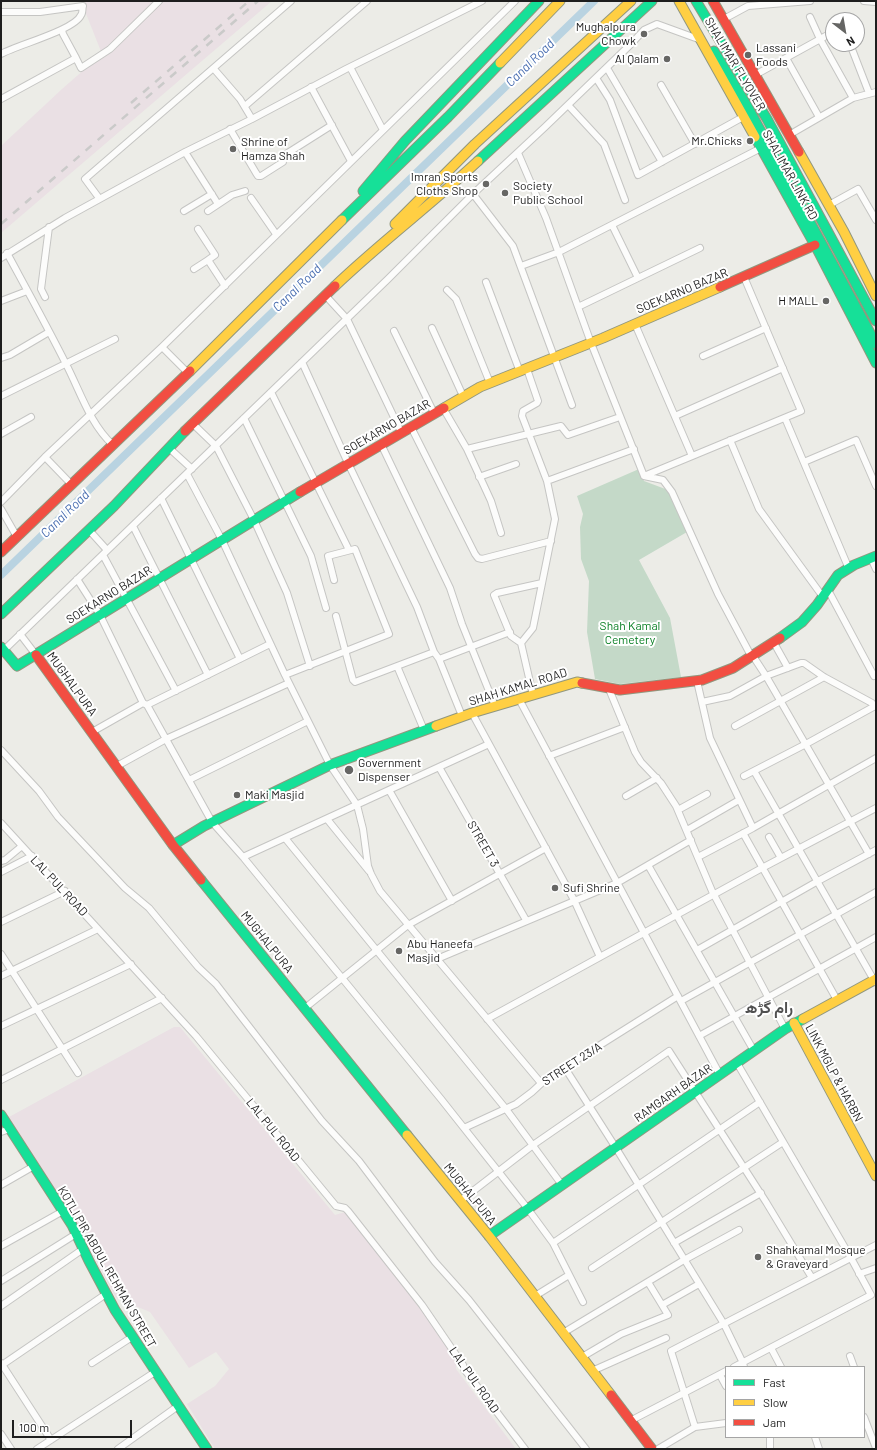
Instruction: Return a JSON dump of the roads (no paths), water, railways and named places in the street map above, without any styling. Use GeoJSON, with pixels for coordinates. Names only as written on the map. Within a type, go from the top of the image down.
{"type":"FeatureCollection","features":[{"type":"Feature","properties":{"kind":"main road"},"geometry":{"type":"LineString","coordinates":[[324,237],[405,141],[539,1]]}},
{"type":"Feature","properties":{"kind":"main road"},"geometry":{"type":"LineString","coordinates":[[1,552],[188,373],[324,237],[448,117],[560,1]]}},
{"type":"Feature","properties":{"kind":"main road"},"geometry":{"type":"LineString","coordinates":[[342,279],[432,185],[631,1]]}},
{"type":"Feature","properties":{"kind":"main road"},"geometry":{"type":"LineString","coordinates":[[1,614],[89,530],[192,423],[325,295],[390,236],[442,194],[652,1]]}},
{"type":"Feature","properties":{"kind":"main road","name":"SHALIMAR LINK RD"},"geometry":{"type":"LineString","coordinates":[[679,1],[815,245],[876,363]]}},
{"type":"Feature","properties":{"kind":"main road","name":"SHALIMAR FLYOVER"},"geometry":{"type":"LineString","coordinates":[[682,1],[709,41],[746,104],[876,344]]}},
{"type":"Feature","properties":{"kind":"main road","name":"SHALIMAR FLYOVER"},"geometry":{"type":"LineString","coordinates":[[696,1],[755,98],[876,321]]}},
{"type":"Feature","properties":{"kind":"main road","name":"SHALIMAR LINK RD"},"geometry":{"type":"LineString","coordinates":[[713,1],[844,232],[876,296]]}},
{"type":"Feature","properties":{"kind":"main road","name":"SOEKARNO BAZAR"},"geometry":{"type":"LineString","coordinates":[[2,650],[18,666],[315,483],[464,396],[490,383],[591,343],[815,245]]}},
{"type":"Feature","properties":{"kind":"main road","name":"SHAH KAMAL ROAD"},"geometry":{"type":"LineString","coordinates":[[174,845],[204,826],[330,765],[472,712],[577,682],[620,690],[697,681],[733,668],[774,643],[802,622],[838,575],[874,557]]}},
{"type":"Feature","properties":{"kind":"main road","name":"MUGHALPURA"},"geometry":{"type":"LineString","coordinates":[[36,655],[174,845],[489,1236],[652,1449]]}},
{"type":"Feature","properties":{"kind":"main road","name":"RAMGARH BAZAR"},"geometry":{"type":"LineString","coordinates":[[489,1236],[785,1029],[875,981]]}},
{"type":"Feature","properties":{"kind":"main road","name":"LINK MGLP & HARBN"},"geometry":{"type":"LineString","coordinates":[[794,1024],[876,1176]]}},
{"type":"Feature","properties":{"kind":"main road","name":"KOTLI PIR ABDUL REHMAN STREET"},"geometry":{"type":"LineString","coordinates":[[1,1115],[5,1131],[34,1166],[64,1211],[106,1294],[132,1337],[207,1449]]}},
{"type":"Feature","properties":{"kind":"street"},"geometry":{"type":"LineString","coordinates":[[62,30],[81,68],[110,49],[159,1]]}},
{"type":"Feature","properties":{"kind":"street"},"geometry":{"type":"LineString","coordinates":[[99,198],[85,179],[291,1]]}},
{"type":"Feature","properties":{"kind":"street"},"geometry":{"type":"LineString","coordinates":[[245,106],[367,1]]}},
{"type":"Feature","properties":{"kind":"street"},"geometry":{"type":"LineString","coordinates":[[1,258],[49,227],[99,198],[185,152],[482,1]]}},
{"type":"Feature","properties":{"kind":"street"},"geometry":{"type":"LineString","coordinates":[[1,502],[45,457],[225,286],[276,234],[515,1]]}},
{"type":"Feature","properties":{"kind":"street"},"geometry":{"type":"LineString","coordinates":[[724,19],[748,6],[810,1]]}},
{"type":"Feature","properties":{"kind":"street"},"geometry":{"type":"LineString","coordinates":[[864,1],[876,2]]}},
{"type":"Feature","properties":{"kind":"street"},"geometry":{"type":"LineString","coordinates":[[1,12],[40,12],[83,6],[78,20],[62,30],[11,48],[1,54]]}},
{"type":"Feature","properties":{"kind":"street"},"geometry":{"type":"LineString","coordinates":[[810,17],[820,39],[852,98]]}},
{"type":"Feature","properties":{"kind":"street"},"geometry":{"type":"LineString","coordinates":[[633,18],[644,30]]}},
{"type":"Feature","properties":{"kind":"street"},"geometry":{"type":"LineString","coordinates":[[2,650],[216,446],[473,194],[607,68],[644,30],[657,24],[702,41]]}},
{"type":"Feature","properties":{"kind":"street"},"geometry":{"type":"LineString","coordinates":[[755,75],[825,36]]}},
{"type":"Feature","properties":{"kind":"street"},"geometry":{"type":"LineString","coordinates":[[853,52],[869,93]]}},
{"type":"Feature","properties":{"kind":"street"},"geometry":{"type":"LineString","coordinates":[[1,99],[76,58]]}},
{"type":"Feature","properties":{"kind":"street"},"geometry":{"type":"LineString","coordinates":[[786,58],[819,117]]}},
{"type":"Feature","properties":{"kind":"street"},"geometry":{"type":"LineString","coordinates":[[350,67],[383,130]]}},
{"type":"Feature","properties":{"kind":"street"},"geometry":{"type":"LineString","coordinates":[[607,68],[662,162]]}},
{"type":"Feature","properties":{"kind":"street"},"geometry":{"type":"LineString","coordinates":[[214,69],[245,106],[252,119]]}},
{"type":"Feature","properties":{"kind":"street"},"geometry":{"type":"LineString","coordinates":[[596,78],[610,100],[638,176],[743,117]]}},
{"type":"Feature","properties":{"kind":"street"},"geometry":{"type":"LineString","coordinates":[[661,86],[695,144]]}},
{"type":"Feature","properties":{"kind":"street"},"geometry":{"type":"LineString","coordinates":[[311,87],[351,161]]}},
{"type":"Feature","properties":{"kind":"street"},"geometry":{"type":"LineString","coordinates":[[789,135],[852,98],[876,92]]}},
{"type":"Feature","properties":{"kind":"street"},"geometry":{"type":"LineString","coordinates":[[568,105],[604,144],[626,200]]}},
{"type":"Feature","properties":{"kind":"street"},"geometry":{"type":"LineString","coordinates":[[230,129],[258,176],[261,176],[283,162],[283,156],[332,125]]}},
{"type":"Feature","properties":{"kind":"street"},"geometry":{"type":"LineString","coordinates":[[521,266],[559,252],[760,148]]}},
{"type":"Feature","properties":{"kind":"street"},"geometry":{"type":"LineString","coordinates":[[185,152],[218,204]]}},
{"type":"Feature","properties":{"kind":"street"},"geometry":{"type":"LineString","coordinates":[[518,153],[546,218],[591,343],[644,476]]}},
{"type":"Feature","properties":{"kind":"street"},"geometry":{"type":"LineString","coordinates":[[829,205],[858,189],[876,220]]}},
{"type":"Feature","properties":{"kind":"street"},"geometry":{"type":"LineString","coordinates":[[208,211],[232,195],[245,191]]}},
{"type":"Feature","properties":{"kind":"street"},"geometry":{"type":"LineString","coordinates":[[184,211],[212,194]]}},
{"type":"Feature","properties":{"kind":"street"},"geometry":{"type":"LineString","coordinates":[[473,194],[513,246],[572,405]]}},
{"type":"Feature","properties":{"kind":"street"},"geometry":{"type":"LineString","coordinates":[[252,198],[276,234]]}},
{"type":"Feature","properties":{"kind":"street"},"geometry":{"type":"LineString","coordinates":[[612,225],[638,278]]}},
{"type":"Feature","properties":{"kind":"street"},"geometry":{"type":"LineString","coordinates":[[45,297],[41,290],[49,227]]}},
{"type":"Feature","properties":{"kind":"street"},"geometry":{"type":"LineString","coordinates":[[194,269],[215,255],[198,229]]}},
{"type":"Feature","properties":{"kind":"street"},"geometry":{"type":"LineString","coordinates":[[578,307],[700,248]]}},
{"type":"Feature","properties":{"kind":"street"},"geometry":{"type":"LineString","coordinates":[[7,253],[50,332],[103,436],[113,445]]}},
{"type":"Feature","properties":{"kind":"street"},"geometry":{"type":"LineString","coordinates":[[208,260],[225,286]]}},
{"type":"Feature","properties":{"kind":"street"},"geometry":{"type":"LineString","coordinates":[[644,476],[801,411],[744,277]]}},
{"type":"Feature","properties":{"kind":"street"},"geometry":{"type":"LineString","coordinates":[[486,282],[538,401],[522,413],[547,481],[555,519],[533,628],[521,643]]}},
{"type":"Feature","properties":{"kind":"street"},"geometry":{"type":"LineString","coordinates":[[447,290],[456,299],[490,383]]}},
{"type":"Feature","properties":{"kind":"street"},"geometry":{"type":"LineString","coordinates":[[1,301],[27,291]]}},
{"type":"Feature","properties":{"kind":"street"},"geometry":{"type":"LineString","coordinates":[[325,295],[346,319],[401,432]]}},
{"type":"Feature","properties":{"kind":"street"},"geometry":{"type":"LineString","coordinates":[[634,324],[692,456]]}},
{"type":"Feature","properties":{"kind":"street"},"geometry":{"type":"LineString","coordinates":[[432,328],[464,396]]}},
{"type":"Feature","properties":{"kind":"street"},"geometry":{"type":"LineString","coordinates":[[703,356],[766,328]]}},
{"type":"Feature","properties":{"kind":"street"},"geometry":{"type":"LineString","coordinates":[[394,331],[434,413]]}},
{"type":"Feature","properties":{"kind":"street"},"geometry":{"type":"LineString","coordinates":[[1,358],[10,355],[50,332]]}},
{"type":"Feature","properties":{"kind":"street"},"geometry":{"type":"LineString","coordinates":[[1,396],[115,339]]}},
{"type":"Feature","properties":{"kind":"street"},"geometry":{"type":"LineString","coordinates":[[162,347],[188,373]]}},
{"type":"Feature","properties":{"kind":"street"},"geometry":{"type":"LineString","coordinates":[[302,362],[348,464],[417,607],[434,652],[439,659],[462,716]]}},
{"type":"Feature","properties":{"kind":"street"},"geometry":{"type":"LineString","coordinates":[[675,416],[782,368]]}},
{"type":"Feature","properties":{"kind":"street"},"geometry":{"type":"LineString","coordinates":[[271,392],[349,550]]}},
{"type":"Feature","properties":{"kind":"street"},"geometry":{"type":"LineString","coordinates":[[443,408],[467,449],[491,501],[501,533]]}},
{"type":"Feature","properties":{"kind":"street"},"geometry":{"type":"LineString","coordinates":[[1,434],[31,417]]}},
{"type":"Feature","properties":{"kind":"street"},"geometry":{"type":"LineString","coordinates":[[244,418],[311,556],[326,608]]}},
{"type":"Feature","properties":{"kind":"street"},"geometry":{"type":"LineString","coordinates":[[467,449],[561,426],[568,435],[617,418]]}},
{"type":"Feature","properties":{"kind":"street"},"geometry":{"type":"LineString","coordinates":[[785,418],[849,569]]}},
{"type":"Feature","properties":{"kind":"street"},"geometry":{"type":"LineString","coordinates":[[192,423],[216,446],[254,520],[287,593],[310,666]]}},
{"type":"Feature","properties":{"kind":"street"},"geometry":{"type":"LineString","coordinates":[[411,427],[478,558],[482,559],[551,541]]}},
{"type":"Feature","properties":{"kind":"street"},"geometry":{"type":"LineString","coordinates":[[730,440],[759,509],[825,593],[874,676]]}},
{"type":"Feature","properties":{"kind":"street"},"geometry":{"type":"LineString","coordinates":[[804,462],[856,440],[876,486]]}},
{"type":"Feature","properties":{"kind":"street"},"geometry":{"type":"LineString","coordinates":[[381,444],[450,588],[472,648],[496,706]]}},
{"type":"Feature","properties":{"kind":"street"},"geometry":{"type":"LineString","coordinates":[[169,448],[189,471],[270,644],[330,765],[357,805],[362,823],[368,866],[380,891],[541,1083]]}},
{"type":"Feature","properties":{"kind":"street"},"geometry":{"type":"LineString","coordinates":[[547,481],[634,449]]}},
{"type":"Feature","properties":{"kind":"street"},"geometry":{"type":"LineString","coordinates":[[45,457],[72,485]]}},
{"type":"Feature","properties":{"kind":"street"},"geometry":{"type":"LineString","coordinates":[[479,477],[516,464]]}},
{"type":"Feature","properties":{"kind":"street"},"geometry":{"type":"LineString","coordinates":[[644,476],[663,480],[672,492],[718,594],[749,652],[781,701],[869,854]]}},
{"type":"Feature","properties":{"kind":"street"},"geometry":{"type":"LineString","coordinates":[[161,498],[240,659]]}},
{"type":"Feature","properties":{"kind":"street"},"geometry":{"type":"LineString","coordinates":[[1,509],[17,537]]}},
{"type":"Feature","properties":{"kind":"street"},"geometry":{"type":"LineString","coordinates":[[133,526],[208,675]]}},
{"type":"Feature","properties":{"kind":"street"},"geometry":{"type":"LineString","coordinates":[[89,530],[105,553],[176,691]]}},
{"type":"Feature","properties":{"kind":"street"},"geometry":{"type":"LineString","coordinates":[[285,675],[389,634],[355,549],[328,556],[334,580]]}},
{"type":"Feature","properties":{"kind":"street"},"geometry":{"type":"LineString","coordinates":[[874,557],[876,569]]}},
{"type":"Feature","properties":{"kind":"street"},"geometry":{"type":"LineString","coordinates":[[77,579],[100,615],[145,704],[212,822],[243,857],[499,1171],[553,1243],[583,1302]]}},
{"type":"Feature","properties":{"kind":"street"},"geometry":{"type":"LineString","coordinates":[[533,695],[521,643],[511,636],[494,594],[497,592],[542,583]]}},
{"type":"Feature","properties":{"kind":"street"},"geometry":{"type":"LineString","coordinates":[[336,616],[353,680],[355,682],[434,652]]}},
{"type":"Feature","properties":{"kind":"street"},"geometry":{"type":"LineString","coordinates":[[439,659],[472,648],[510,632]]}},
{"type":"Feature","properties":{"kind":"street"},"geometry":{"type":"LineString","coordinates":[[20,634],[36,655]]}},
{"type":"Feature","properties":{"kind":"street"},"geometry":{"type":"LineString","coordinates":[[774,643],[788,668]]}},
{"type":"Feature","properties":{"kind":"street"},"geometry":{"type":"LineString","coordinates":[[92,732],[145,704],[176,691],[270,644]]}},
{"type":"Feature","properties":{"kind":"street"},"geometry":{"type":"LineString","coordinates":[[702,702],[730,696],[766,676],[800,663],[804,663],[824,677],[875,706],[744,776]]}},
{"type":"Feature","properties":{"kind":"street"},"geometry":{"type":"LineString","coordinates":[[397,666],[424,730]]}},
{"type":"Feature","properties":{"kind":"street"},"geometry":{"type":"LineString","coordinates":[[735,726],[824,677]]}},
{"type":"Feature","properties":{"kind":"street"},"geometry":{"type":"LineString","coordinates":[[697,681],[710,738],[753,828]]}},
{"type":"Feature","properties":{"kind":"street"},"geometry":{"type":"LineString","coordinates":[[117,766],[166,739],[289,683]]}},
{"type":"Feature","properties":{"kind":"street"},"geometry":{"type":"LineString","coordinates":[[609,688],[638,757],[657,778],[678,810],[714,894],[785,1029]]}},
{"type":"Feature","properties":{"kind":"street"},"geometry":{"type":"LineString","coordinates":[[518,699],[720,1075]]}},
{"type":"Feature","properties":{"kind":"street"},"geometry":{"type":"LineString","coordinates":[[472,712],[574,900],[600,957]]}},
{"type":"Feature","properties":{"kind":"street"},"geometry":{"type":"LineString","coordinates":[[189,780],[308,721]]}},
{"type":"Feature","properties":{"kind":"street"},"geometry":{"type":"LineString","coordinates":[[549,756],[625,727]]}},
{"type":"Feature","properties":{"kind":"street"},"geometry":{"type":"LineString","coordinates":[[243,857],[489,744]]}},
{"type":"Feature","properties":{"kind":"street"},"geometry":{"type":"LineString","coordinates":[[1,750],[39,791],[58,817],[125,888],[149,908],[198,967],[216,984],[322,1121],[359,1161],[435,1262],[469,1300],[586,1449]]}},
{"type":"Feature","properties":{"kind":"street"},"geometry":{"type":"LineString","coordinates":[[698,857],[753,828],[876,758]]}},
{"type":"Feature","properties":{"kind":"street","name":"STREET 3"},"geometry":{"type":"LineString","coordinates":[[439,767],[526,920]]}},
{"type":"Feature","properties":{"kind":"street"},"geometry":{"type":"LineString","coordinates":[[754,771],[875,981]]}},
{"type":"Feature","properties":{"kind":"street"},"geometry":{"type":"LineString","coordinates":[[626,796],[657,778]]}},
{"type":"Feature","properties":{"kind":"street"},"geometry":{"type":"LineString","coordinates":[[389,790],[452,900]]}},
{"type":"Feature","properties":{"kind":"street"},"geometry":{"type":"LineString","coordinates":[[678,810],[707,794]]}},
{"type":"Feature","properties":{"kind":"street"},"geometry":{"type":"LineString","coordinates":[[687,830],[739,800]]}},
{"type":"Feature","properties":{"kind":"street"},"geometry":{"type":"LineString","coordinates":[[487,1019],[714,894],[876,808]]}},
{"type":"Feature","properties":{"kind":"street"},"geometry":{"type":"LineString","coordinates":[[327,819],[371,874]]}},
{"type":"Feature","properties":{"kind":"street","name":"LAL PUL ROAD"},"geometry":{"type":"LineString","coordinates":[[1,823],[65,891],[196,1036],[336,1206],[347,1209],[422,1305],[463,1365],[464,1369],[525,1449]]}},
{"type":"Feature","properties":{"kind":"street"},"geometry":{"type":"LineString","coordinates":[[743,833],[837,1000]]}},
{"type":"Feature","properties":{"kind":"street"},"geometry":{"type":"LineString","coordinates":[[769,837],[781,858]]}},
{"type":"Feature","properties":{"kind":"street"},"geometry":{"type":"LineString","coordinates":[[285,838],[506,1109],[562,1185]]}},
{"type":"Feature","properties":{"kind":"street"},"geometry":{"type":"LineString","coordinates":[[437,959],[526,920],[617,883],[691,840]]}},
{"type":"Feature","properties":{"kind":"street"},"geometry":{"type":"LineString","coordinates":[[1,861],[5,860],[22,846]]}},
{"type":"Feature","properties":{"kind":"street"},"geometry":{"type":"LineString","coordinates":[[305,1008],[408,925],[546,848]]}},
{"type":"Feature","properties":{"kind":"street"},"geometry":{"type":"LineString","coordinates":[[697,950],[818,881],[876,850]]}},
{"type":"Feature","properties":{"kind":"street"},"geometry":{"type":"LineString","coordinates":[[1,872],[32,856]]}},
{"type":"Feature","properties":{"kind":"street"},"geometry":{"type":"LineString","coordinates":[[648,865],[754,1051]]}},
{"type":"Feature","properties":{"kind":"street"},"geometry":{"type":"LineString","coordinates":[[1,922],[65,891]]}},
{"type":"Feature","properties":{"kind":"street","name":"STREET 23/A"},"geometry":{"type":"LineString","coordinates":[[464,1128],[506,1109],[532,1092],[541,1083],[679,999],[715,982],[876,892]]}},
{"type":"Feature","properties":{"kind":"street"},"geometry":{"type":"LineString","coordinates":[[1,976],[98,929]]}},
{"type":"Feature","properties":{"kind":"street"},"geometry":{"type":"LineString","coordinates":[[699,1036],[876,937]]}},
{"type":"Feature","properties":{"kind":"street"},"geometry":{"type":"LineString","coordinates":[[1,954],[78,1073]]}},
{"type":"Feature","properties":{"kind":"street"},"geometry":{"type":"LineString","coordinates":[[1,1026],[131,964]]}},
{"type":"Feature","properties":{"kind":"street"},"geometry":{"type":"LineString","coordinates":[[1,1080],[162,998]]}},
{"type":"Feature","properties":{"kind":"street"},"geometry":{"type":"LineString","coordinates":[[460,1201],[533,1146],[670,1051],[745,1168],[812,1278]]}},
{"type":"Feature","properties":{"kind":"street"},"geometry":{"type":"LineString","coordinates":[[565,1068],[724,1324],[743,1365],[771,1348],[871,1295],[737,1063]]}},
{"type":"Feature","properties":{"kind":"street"},"geometry":{"type":"LineString","coordinates":[[553,1243],[760,1102]]}},
{"type":"Feature","properties":{"kind":"street"},"geometry":{"type":"LineString","coordinates":[[592,1268],[783,1142]]}},
{"type":"Feature","properties":{"kind":"street"},"geometry":{"type":"LineString","coordinates":[[1,1185],[34,1166]]}},
{"type":"Feature","properties":{"kind":"street"},"geometry":{"type":"LineString","coordinates":[[674,1243],[761,1194]]}},
{"type":"Feature","properties":{"kind":"street"},"geometry":{"type":"LineString","coordinates":[[1,1246],[64,1211]]}},
{"type":"Feature","properties":{"kind":"street"},"geometry":{"type":"LineString","coordinates":[[563,1333],[684,1260],[740,1230]]}},
{"type":"Feature","properties":{"kind":"street"},"geometry":{"type":"LineString","coordinates":[[1,1281],[76,1234]]}},
{"type":"Feature","properties":{"kind":"street"},"geometry":{"type":"LineString","coordinates":[[695,1427],[671,1351],[876,1245]]}},
{"type":"Feature","properties":{"kind":"street"},"geometry":{"type":"LineString","coordinates":[[1,1306],[83,1249]]}},
{"type":"Feature","properties":{"kind":"street"},"geometry":{"type":"LineString","coordinates":[[860,1274],[876,1268]]}},
{"type":"Feature","properties":{"kind":"street"},"geometry":{"type":"LineString","coordinates":[[535,1296],[569,1275]]}},
{"type":"Feature","properties":{"kind":"street"},"geometry":{"type":"LineString","coordinates":[[582,1357],[621,1334],[668,1315],[648,1282]]}},
{"type":"Feature","properties":{"kind":"street"},"geometry":{"type":"LineString","coordinates":[[662,1305],[699,1284]]}},
{"type":"Feature","properties":{"kind":"street"},"geometry":{"type":"LineString","coordinates":[[51,1440],[2,1364],[106,1294]]}},
{"type":"Feature","properties":{"kind":"street"},"geometry":{"type":"LineString","coordinates":[[92,1363],[132,1337]]}},
{"type":"Feature","properties":{"kind":"street"},"geometry":{"type":"LineString","coordinates":[[592,1371],[666,1338]]}},
{"type":"Feature","properties":{"kind":"street"},"geometry":{"type":"LineString","coordinates":[[771,1348],[780,1366]]}},
{"type":"Feature","properties":{"kind":"street"},"geometry":{"type":"LineString","coordinates":[[850,1356],[854,1366]]}},
{"type":"Feature","properties":{"kind":"street"},"geometry":{"type":"LineString","coordinates":[[37,1449],[155,1372]]}},
{"type":"Feature","properties":{"kind":"street"},"geometry":{"type":"LineString","coordinates":[[630,1421],[725,1372]]}},
{"type":"Feature","properties":{"kind":"street"},"geometry":{"type":"LineString","coordinates":[[720,1374],[725,1384]]}},
{"type":"Feature","properties":{"kind":"street"},"geometry":{"type":"LineString","coordinates":[[118,1449],[178,1406]]}},
{"type":"Feature","properties":{"kind":"street"},"geometry":{"type":"LineString","coordinates":[[865,1420],[876,1448]]}},
{"type":"Feature","properties":{"kind":"street"},"geometry":{"type":"LineString","coordinates":[[658,1449],[695,1427],[725,1423]]}},
{"type":"Feature","properties":{"kind":"street"},"geometry":{"type":"LineString","coordinates":[[1,1434],[11,1449]]}},
{"type":"Feature","properties":{"kind":"street"},"geometry":{"type":"LineString","coordinates":[[770,1438],[770,1449]]}},
{"type":"Feature","properties":{"kind":"street"},"geometry":{"type":"LineString","coordinates":[[815,1438],[819,1449]]}},
{"type":"Feature","properties":{"kind":"waterway","name":"Canal Road"},"geometry":{"type":"LineString","coordinates":[[1,575],[594,1]]}},
{"type":"Feature","properties":{"kind":"railway"},"geometry":{"type":"LineString","coordinates":[[131,103],[249,1]]}},
{"type":"Feature","properties":{"kind":"railway"},"geometry":{"type":"LineString","coordinates":[[1,224],[258,1]]}},
{"type":"Feature","properties":{"kind":"place","name":"Mughalpura Chowk"},"geometry":{"type":"Point","coordinates":[644,34]}},
{"type":"Feature","properties":{"kind":"place","name":"Lassani Foods"},"geometry":{"type":"Point","coordinates":[748,55]}},
{"type":"Feature","properties":{"kind":"place","name":"Al Qalam"},"geometry":{"type":"Point","coordinates":[667,59]}},
{"type":"Feature","properties":{"kind":"place","name":"Mr.Chicks"},"geometry":{"type":"Point","coordinates":[750,141]}},
{"type":"Feature","properties":{"kind":"place","name":"Shrine of Hamza Shah"},"geometry":{"type":"Point","coordinates":[233,149]}},
{"type":"Feature","properties":{"kind":"place","name":"Imran Sports Cloths Shop"},"geometry":{"type":"Point","coordinates":[486,184]}},
{"type":"Feature","properties":{"kind":"place","name":"Society Public School"},"geometry":{"type":"Point","coordinates":[505,193]}},
{"type":"Feature","properties":{"kind":"place","name":"H MALL"},"geometry":{"type":"Point","coordinates":[826,301]}},
{"type":"Feature","properties":{"kind":"place","name":"Government Dispenser"},"geometry":{"type":"Point","coordinates":[349,770]}},
{"type":"Feature","properties":{"kind":"place","name":"Maki Masjid"},"geometry":{"type":"Point","coordinates":[237,795]}},
{"type":"Feature","properties":{"kind":"place","name":"Sufi Shrine"},"geometry":{"type":"Point","coordinates":[555,888]}},
{"type":"Feature","properties":{"kind":"place","name":"Abu Haneefa Masjid"},"geometry":{"type":"Point","coordinates":[399,951]}},
{"type":"Feature","properties":{"kind":"place","name":"Shahkamal Mosque & Graveyard"},"geometry":{"type":"Point","coordinates":[758,1257]}},
{"type":"Feature","properties":{"kind":"district","name":"رام گڑھ"},"geometry":{"type":"Point","coordinates":[769,1008]}},
{"type":"Feature","properties":{"kind":"park label","name":"Shah Kamal Cemetery"},"geometry":{"type":"Point","coordinates":[630,633]}}]}
